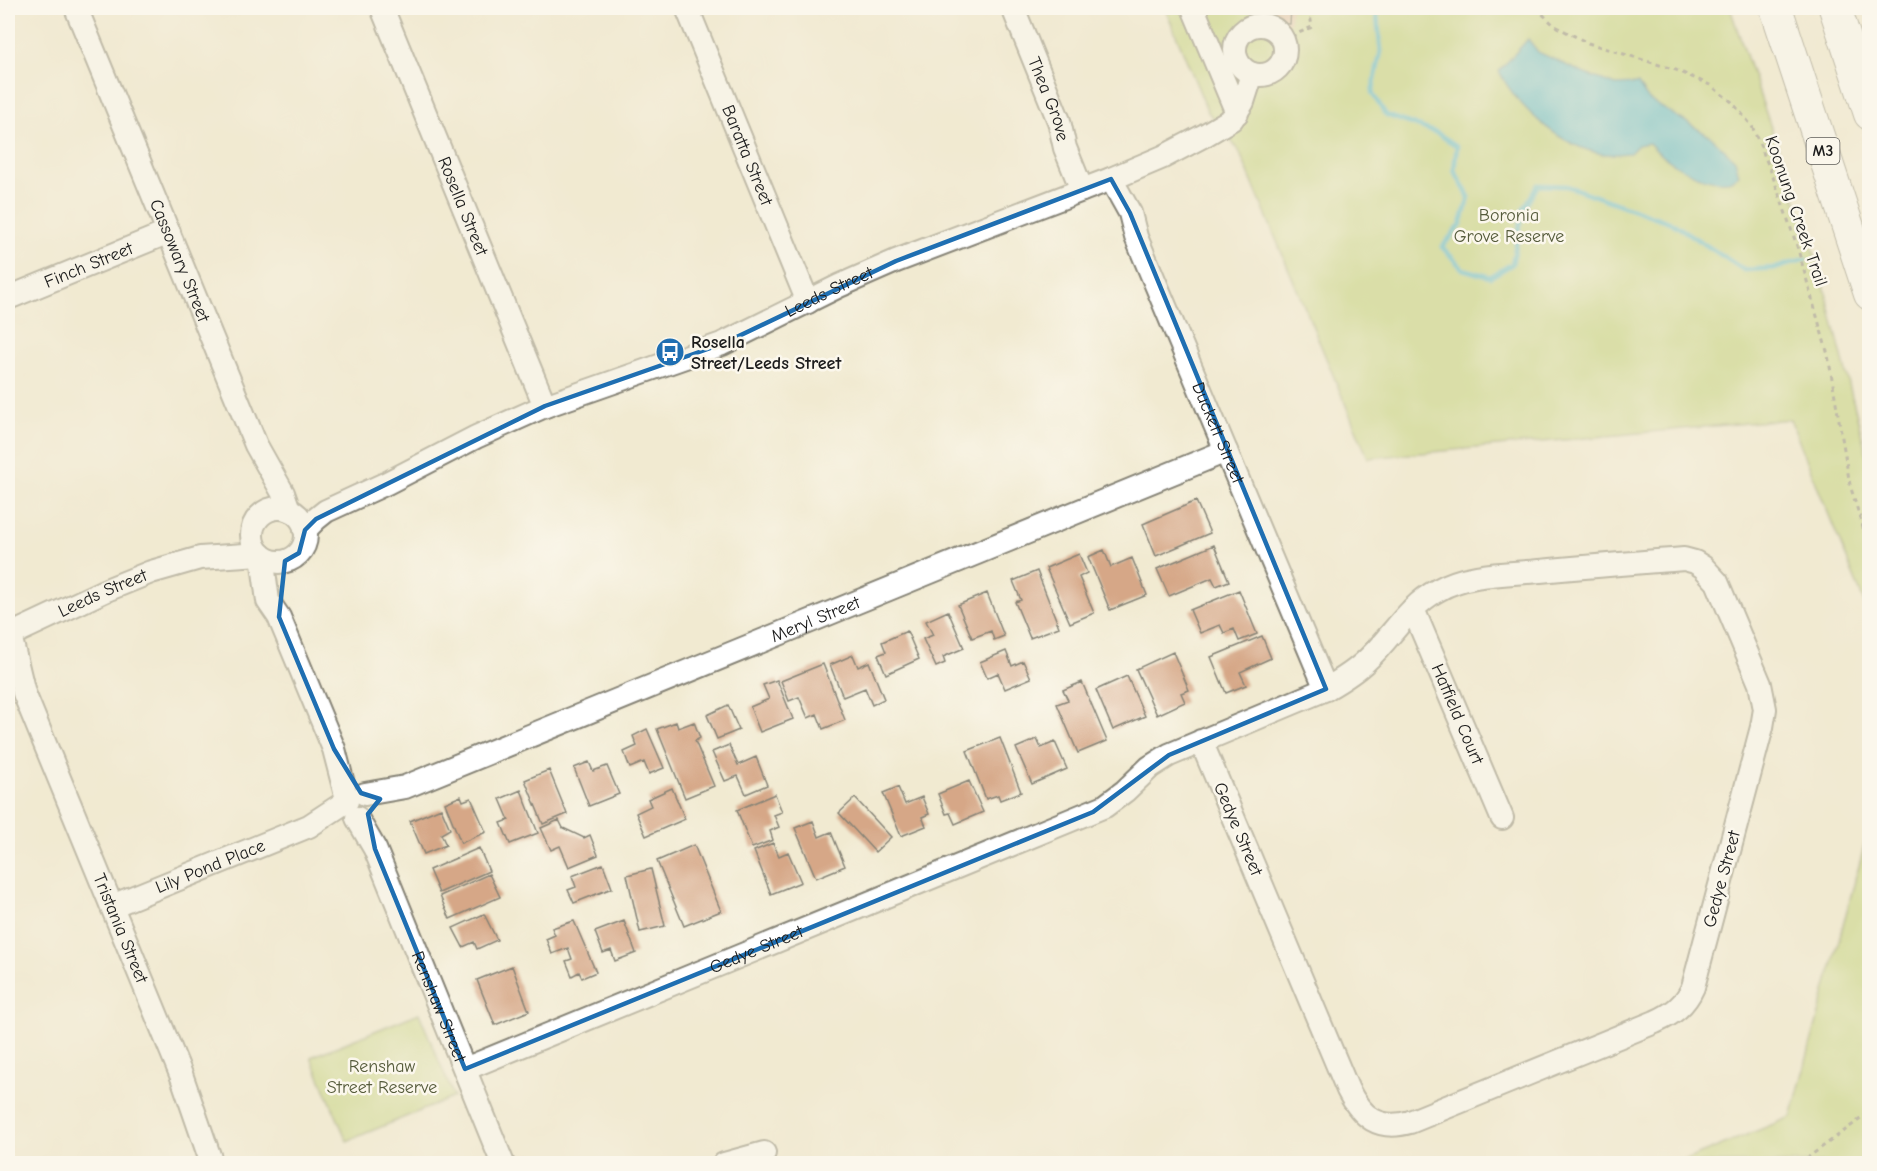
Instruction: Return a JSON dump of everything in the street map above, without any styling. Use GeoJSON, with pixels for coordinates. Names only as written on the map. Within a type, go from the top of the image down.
{"type":"FeatureCollection","features":[{"type":"Feature","properties":{"kind":"highway","name":"M3"},"geometry":{"type":"LineString","coordinates":[[1776,8],[1869,294]]}},
{"type":"Feature","properties":{"kind":"highway"},"geometry":{"type":"LineString","coordinates":[[1835,8],[1869,114]]}},
{"type":"Feature","properties":{"kind":"street","name":"Cassowary Street"},"geometry":{"type":"LineString","coordinates":[[76,8],[256,446],[296,517]]}},
{"type":"Feature","properties":{"kind":"street","name":"Rosella Street"},"geometry":{"type":"LineString","coordinates":[[382,8],[545,406]]}},
{"type":"Feature","properties":{"kind":"street","name":"Baratta Street"},"geometry":{"type":"LineString","coordinates":[[687,8],[808,302]]}},
{"type":"Feature","properties":{"kind":"street","name":"Thea Grove"},"geometry":{"type":"LineString","coordinates":[[1013,8],[1059,121],[1065,148],[1082,190]]}},
{"type":"Feature","properties":{"kind":"street"},"geometry":{"type":"LineString","coordinates":[[1193,8],[1237,113]]}},
{"type":"Feature","properties":{"kind":"street"},"geometry":{"type":"LineString","coordinates":[[1256,26],[1264,26],[1278,33],[1283,40],[1285,55],[1276,70],[1261,76],[1252,74],[1239,64],[1236,56],[1237,40],[1242,33],[1256,26]]}},
{"type":"Feature","properties":{"kind":"street"},"geometry":{"type":"LineString","coordinates":[[1237,113],[1246,96],[1252,74]]}},
{"type":"Feature","properties":{"kind":"street","name":"Leeds Street"},"geometry":{"type":"LineString","coordinates":[[296,517],[316,519],[326,511],[352,498],[545,406],[722,344],[896,261],[1111,179],[1205,135],[1226,123],[1237,113]]}},
{"type":"Feature","properties":{"kind":"street","name":"Duckett Street"},"geometry":{"type":"LineString","coordinates":[[1111,179],[1130,213],[1136,237],[1326,689]]}},
{"type":"Feature","properties":{"kind":"street","name":"Finch Street"},"geometry":{"type":"LineString","coordinates":[[8,298],[169,232]]}},
{"type":"Feature","properties":{"kind":"street"},"geometry":{"type":"LineString","coordinates":[[256,446],[266,486],[265,511]]}},
{"type":"Feature","properties":{"kind":"street","name":"Meryl Street"},"geometry":{"type":"LineString","coordinates":[[359,806],[1226,451]]}},
{"type":"Feature","properties":{"kind":"street"},"geometry":{"type":"LineString","coordinates":[[281,508],[296,517],[303,546],[299,553],[285,561],[269,560],[261,555],[252,539],[252,530],[259,516],[265,511],[281,508]]}},
{"type":"Feature","properties":{"kind":"street","name":"Leeds Street"},"geometry":{"type":"LineString","coordinates":[[9,636],[114,587],[152,572],[200,558],[252,530]]}},
{"type":"Feature","properties":{"kind":"street","name":"Leeds Street"},"geometry":{"type":"LineString","coordinates":[[200,558],[261,555]]}},
{"type":"Feature","properties":{"kind":"street","name":"Renshaw Street"},"geometry":{"type":"LineString","coordinates":[[261,555],[268,601],[279,617],[359,806],[503,1164]]}},
{"type":"Feature","properties":{"kind":"street","name":"Gedye Street"},"geometry":{"type":"LineString","coordinates":[[465,1069],[1093,812],[1115,800],[1159,761],[1201,741],[1326,689],[1354,672],[1368,660],[1413,609],[1447,585],[1495,575],[1684,560],[1703,567],[1717,582],[1760,684],[1766,709],[1693,987],[1684,1004],[1668,1016],[1410,1122],[1389,1126],[1370,1118],[1356,1106],[1348,1090],[1201,741]]}},
{"type":"Feature","properties":{"kind":"street","name":"Renshaw Street"},"geometry":{"type":"LineString","coordinates":[[279,617],[280,580],[285,561]]}},
{"type":"Feature","properties":{"kind":"street","name":"Hatfield Court"},"geometry":{"type":"LineString","coordinates":[[1413,609],[1502,818]]}},
{"type":"Feature","properties":{"kind":"street","name":"Tristania Street"},"geometry":{"type":"LineString","coordinates":[[9,636],[24,693],[186,1087],[212,1164]]}},
{"type":"Feature","properties":{"kind":"street","name":"Tristania Street"},"geometry":{"type":"LineString","coordinates":[[8,667],[24,693]]}},
{"type":"Feature","properties":{"kind":"street","name":"Lily Pond Place"},"geometry":{"type":"LineString","coordinates":[[112,906],[359,806]]}},
{"type":"Feature","properties":{"kind":"street"},"geometry":{"type":"LineString","coordinates":[[724,1164],[764,1153]]}},
{"type":"Feature","properties":{"kind":"path"},"geometry":{"type":"LineString","coordinates":[[1283,40],[1312,27],[1309,8]]}},
{"type":"Feature","properties":{"kind":"path","name":"Koonung Creek Trail"},"geometry":{"type":"LineString","coordinates":[[1536,8],[1555,26],[1581,40],[1691,76],[1710,85],[1732,102],[1752,126],[1797,246],[1832,370],[1850,485],[1869,550]]}},
{"type":"Feature","properties":{"kind":"path"},"geometry":{"type":"LineString","coordinates":[[1798,1164],[1869,1112]]}},
{"type":"Feature","properties":{"kind":"highlighted area"},"geometry":{"type":"Polygon","coordinates":[[[1111,179],[1130,213],[1326,689],[1169,755],[1093,812],[465,1069],[375,849],[368,814],[380,799],[361,793],[334,749],[279,617],[285,561],[299,553],[305,530],[316,519],[545,406],[722,344],[896,261],[1111,179]]]}},
{"type":"Feature","properties":{"kind":"green space","name":"Boronia Grove Reserve"},"geometry":{"type":"Polygon","coordinates":[[[1165,8],[1730,8],[1822,277],[1869,464],[1869,614],[1790,419],[1368,458],[1239,151],[1208,112],[1165,8]]]}},
{"type":"Feature","properties":{"kind":"green space"},"geometry":{"type":"Polygon","coordinates":[[[1869,829],[1869,1163],[1678,1163],[1791,1117],[1869,829]]]}},
{"type":"Feature","properties":{"kind":"green space","name":"Renshaw Street Reserve"},"geometry":{"type":"Polygon","coordinates":[[[419,1013],[454,1097],[347,1141],[311,1057],[419,1013]]]}},
{"type":"Feature","properties":{"kind":"water"},"geometry":{"type":"Polygon","coordinates":[[[1528,39],[1538,52],[1585,74],[1616,85],[1638,84],[1649,100],[1710,136],[1735,160],[1739,175],[1729,181],[1706,179],[1674,164],[1649,143],[1638,145],[1630,153],[1602,154],[1583,148],[1554,133],[1516,98],[1499,71],[1528,39]]]}},
{"type":"Feature","properties":{"kind":"building"},"geometry":{"type":"Polygon","coordinates":[[[1248,8],[1291,8],[1290,24],[1253,22],[1254,10],[1248,8]]]}},
{"type":"Feature","properties":{"kind":"building"},"geometry":{"type":"Polygon","coordinates":[[[1196,501],[1210,533],[1156,556],[1143,524],[1196,501]]]}},
{"type":"Feature","properties":{"kind":"building"},"geometry":{"type":"Polygon","coordinates":[[[1214,545],[1229,581],[1216,586],[1212,578],[1169,596],[1157,569],[1214,545]]]}},
{"type":"Feature","properties":{"kind":"building"},"geometry":{"type":"Polygon","coordinates":[[[1104,550],[1111,567],[1132,558],[1147,595],[1110,610],[1088,557],[1104,550]]]}},
{"type":"Feature","properties":{"kind":"building"},"geometry":{"type":"Polygon","coordinates":[[[1079,554],[1087,573],[1079,577],[1094,613],[1070,623],[1046,568],[1079,554]]]}},
{"type":"Feature","properties":{"kind":"building"},"geometry":{"type":"Polygon","coordinates":[[[1037,571],[1059,627],[1030,638],[1015,602],[1021,600],[1013,581],[1037,571]]]}},
{"type":"Feature","properties":{"kind":"building"},"geometry":{"type":"Polygon","coordinates":[[[1239,590],[1257,634],[1239,641],[1234,629],[1224,633],[1220,625],[1200,633],[1190,610],[1239,590]]]}},
{"type":"Feature","properties":{"kind":"building"},"geometry":{"type":"Polygon","coordinates":[[[987,593],[1004,636],[994,640],[991,631],[972,638],[958,605],[987,593]]]}},
{"type":"Feature","properties":{"kind":"building"},"geometry":{"type":"Polygon","coordinates":[[[948,611],[964,648],[943,657],[945,663],[936,667],[923,639],[933,635],[926,621],[948,611]]]}},
{"type":"Feature","properties":{"kind":"building"},"geometry":{"type":"Polygon","coordinates":[[[907,631],[919,659],[886,674],[878,655],[886,652],[882,642],[907,631]]]}},
{"type":"Feature","properties":{"kind":"building"},"geometry":{"type":"Polygon","coordinates":[[[1262,636],[1271,658],[1240,672],[1246,685],[1226,693],[1211,657],[1262,636]]]}},
{"type":"Feature","properties":{"kind":"building"},"geometry":{"type":"Polygon","coordinates":[[[1006,651],[1012,666],[1023,661],[1031,678],[1005,689],[998,673],[987,678],[980,662],[1006,651]]]}},
{"type":"Feature","properties":{"kind":"building"},"geometry":{"type":"Polygon","coordinates":[[[1173,652],[1189,690],[1181,693],[1185,702],[1157,715],[1136,669],[1173,652]]]}},
{"type":"Feature","properties":{"kind":"building"},"geometry":{"type":"Polygon","coordinates":[[[853,655],[858,667],[869,662],[884,699],[872,705],[865,688],[843,697],[830,665],[853,655]]]}},
{"type":"Feature","properties":{"kind":"building"},"geometry":{"type":"Polygon","coordinates":[[[823,664],[845,720],[823,729],[817,714],[808,718],[799,697],[789,701],[781,681],[823,664]]]}},
{"type":"Feature","properties":{"kind":"building"},"geometry":{"type":"Polygon","coordinates":[[[1127,676],[1145,716],[1113,730],[1096,690],[1127,676]]]}},
{"type":"Feature","properties":{"kind":"building"},"geometry":{"type":"Polygon","coordinates":[[[777,680],[793,719],[760,732],[750,707],[769,699],[763,685],[777,680]]]}},
{"type":"Feature","properties":{"kind":"building"},"geometry":{"type":"Polygon","coordinates":[[[1082,682],[1107,741],[1078,753],[1057,704],[1068,700],[1063,690],[1082,682]]]}},
{"type":"Feature","properties":{"kind":"building"},"geometry":{"type":"Polygon","coordinates":[[[728,705],[739,730],[717,739],[707,715],[728,705]]]}},
{"type":"Feature","properties":{"kind":"building"},"geometry":{"type":"Polygon","coordinates":[[[676,722],[678,728],[694,722],[700,738],[695,741],[714,786],[685,798],[657,729],[676,722]]]}},
{"type":"Feature","properties":{"kind":"building"},"geometry":{"type":"Polygon","coordinates":[[[647,729],[664,768],[649,774],[644,762],[630,768],[624,752],[637,746],[633,736],[647,729]]]}},
{"type":"Feature","properties":{"kind":"building"},"geometry":{"type":"Polygon","coordinates":[[[1000,738],[1021,792],[1000,800],[998,795],[986,799],[967,751],[1000,738]]]}},
{"type":"Feature","properties":{"kind":"building"},"geometry":{"type":"Polygon","coordinates":[[[1037,739],[1041,748],[1055,742],[1067,769],[1032,784],[1016,748],[1037,739]]]}},
{"type":"Feature","properties":{"kind":"building"},"geometry":{"type":"Polygon","coordinates":[[[729,745],[738,765],[756,757],[767,785],[746,794],[738,776],[725,781],[712,752],[729,745]]]}},
{"type":"Feature","properties":{"kind":"building"},"geometry":{"type":"Polygon","coordinates":[[[589,762],[593,771],[607,766],[619,794],[589,806],[574,768],[589,762]]]}},
{"type":"Feature","properties":{"kind":"building"},"geometry":{"type":"Polygon","coordinates":[[[549,770],[567,814],[543,824],[525,780],[549,770]]]}},
{"type":"Feature","properties":{"kind":"building"},"geometry":{"type":"Polygon","coordinates":[[[969,781],[983,812],[955,824],[950,813],[946,814],[938,794],[969,781]]]}},
{"type":"Feature","properties":{"kind":"building"},"geometry":{"type":"Polygon","coordinates":[[[898,787],[905,804],[922,797],[929,814],[922,817],[926,826],[901,836],[883,793],[898,787]]]}},
{"type":"Feature","properties":{"kind":"building"},"geometry":{"type":"Polygon","coordinates":[[[672,788],[685,819],[646,836],[636,813],[651,806],[648,799],[672,788]]]}},
{"type":"Feature","properties":{"kind":"building"},"geometry":{"type":"Polygon","coordinates":[[[521,790],[538,833],[510,844],[501,823],[509,820],[500,799],[521,790]]]}},
{"type":"Feature","properties":{"kind":"building"},"geometry":{"type":"Polygon","coordinates":[[[775,794],[782,812],[774,815],[779,827],[770,831],[773,840],[752,848],[737,810],[775,794]]]}},
{"type":"Feature","properties":{"kind":"building"},"geometry":{"type":"Polygon","coordinates":[[[461,796],[463,801],[471,798],[486,832],[461,843],[445,803],[461,796]]]}},
{"type":"Feature","properties":{"kind":"building"},"geometry":{"type":"Polygon","coordinates":[[[855,798],[891,837],[875,852],[839,813],[855,798]]]}},
{"type":"Feature","properties":{"kind":"building"},"geometry":{"type":"Polygon","coordinates":[[[441,808],[450,829],[441,834],[446,845],[424,854],[410,821],[441,808]]]}},
{"type":"Feature","properties":{"kind":"building"},"geometry":{"type":"Polygon","coordinates":[[[559,820],[563,828],[584,838],[590,835],[598,855],[569,867],[560,846],[551,850],[541,828],[559,820]]]}},
{"type":"Feature","properties":{"kind":"building"},"geometry":{"type":"Polygon","coordinates":[[[813,821],[819,837],[831,832],[845,866],[816,878],[795,828],[813,821]]]}},
{"type":"Feature","properties":{"kind":"building"},"geometry":{"type":"Polygon","coordinates":[[[773,843],[779,856],[788,852],[801,882],[771,894],[754,851],[773,843]]]}},
{"type":"Feature","properties":{"kind":"building"},"geometry":{"type":"Polygon","coordinates":[[[694,845],[721,911],[684,926],[657,861],[694,845]]]}},
{"type":"Feature","properties":{"kind":"building"},"geometry":{"type":"Polygon","coordinates":[[[479,848],[489,871],[439,893],[429,870],[479,848]]]}},
{"type":"Feature","properties":{"kind":"building"},"geometry":{"type":"Polygon","coordinates":[[[603,864],[612,888],[574,903],[568,890],[576,887],[572,876],[603,864]]]}},
{"type":"Feature","properties":{"kind":"building"},"geometry":{"type":"Polygon","coordinates":[[[651,869],[665,926],[640,932],[627,875],[651,869]]]}},
{"type":"Feature","properties":{"kind":"building"},"geometry":{"type":"Polygon","coordinates":[[[489,874],[500,897],[450,919],[440,896],[489,874]]]}},
{"type":"Feature","properties":{"kind":"building"},"geometry":{"type":"Polygon","coordinates":[[[484,914],[497,940],[477,949],[474,942],[463,947],[453,928],[484,914]]]}},
{"type":"Feature","properties":{"kind":"building"},"geometry":{"type":"Polygon","coordinates":[[[574,921],[596,972],[582,978],[579,972],[572,976],[566,961],[572,959],[568,948],[552,954],[546,939],[555,935],[552,928],[574,921]]]}},
{"type":"Feature","properties":{"kind":"building"},"geometry":{"type":"Polygon","coordinates":[[[624,921],[636,953],[615,961],[611,950],[603,953],[595,932],[624,921]]]}},
{"type":"Feature","properties":{"kind":"building"},"geometry":{"type":"Polygon","coordinates":[[[512,966],[529,1011],[495,1025],[477,980],[512,966]]]}},
{"type":"Feature","properties":{"kind":"waterway"},"geometry":{"type":"LineString","coordinates":[[1376,8],[1381,51],[1372,93],[1386,115],[1437,133],[1457,146],[1454,170],[1469,197],[1461,224],[1442,247],[1463,269],[1490,277],[1512,264],[1523,210],[1538,185],[1567,186],[1672,223],[1744,270],[1777,268],[1805,259]]}},
{"type":"Feature","properties":{"kind":"place","name":"Rosella Street/Leeds Street"},"geometry":{"type":"Point","coordinates":[670,352]}}]}
